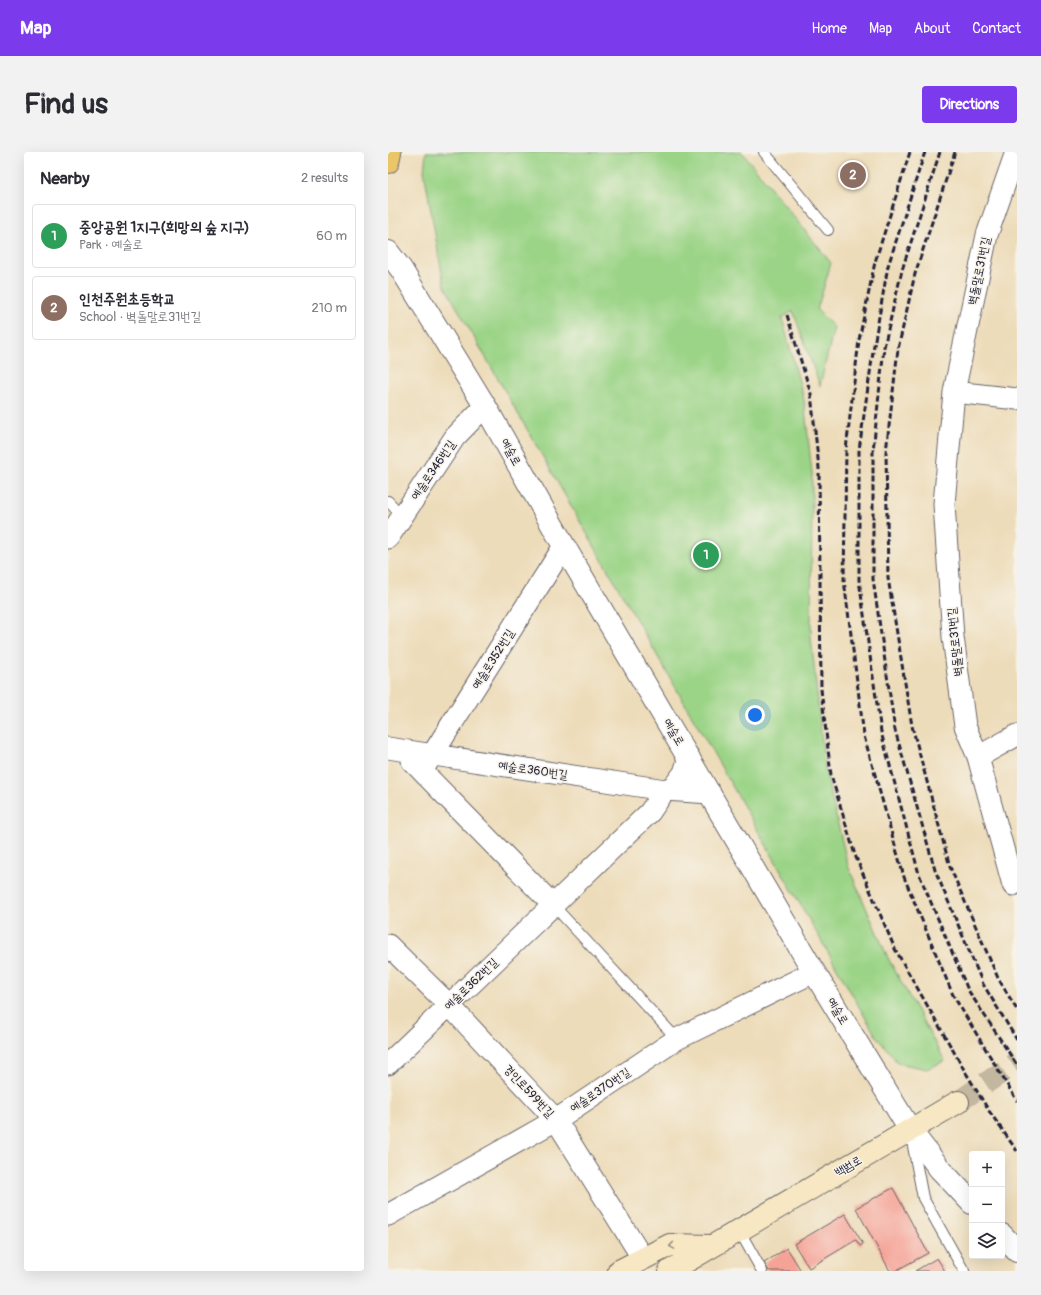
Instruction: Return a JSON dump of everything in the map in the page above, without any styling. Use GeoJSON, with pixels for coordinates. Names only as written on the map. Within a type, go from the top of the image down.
{"type":"FeatureCollection","features":[{"type":"Feature","properties":{"kind":"main road"},"geometry":{"type":"LineString","coordinates":[[388,162],[390,152]]}},
{"type":"Feature","properties":{"kind":"main road","name":"백범로"},"geometry":{"type":"LineString","coordinates":[[670,1271],[958,1102]]}},
{"type":"Feature","properties":{"kind":"main road"},"geometry":{"type":"LineString","coordinates":[[619,1271],[670,1245],[711,1246]]}},
{"type":"Feature","properties":{"kind":"main road","name":"백범로"},"geometry":{"type":"LineString","coordinates":[[693,1271],[711,1246]]}},
{"type":"Feature","properties":{"kind":"street","name":"벽돌말로31번길"},"geometry":{"type":"LineString","coordinates":[[1015,884],[978,757],[965,726],[952,637],[944,504],[954,392],[986,235],[1016,152]]}},
{"type":"Feature","properties":{"kind":"street","name":"예술로"},"geometry":{"type":"LineString","coordinates":[[388,252],[401,269],[485,406],[564,546],[814,972],[910,1130],[940,1169],[969,1200]]}},
{"type":"Feature","properties":{"kind":"street"},"geometry":{"type":"LineString","coordinates":[[954,392],[1017,399]]}},
{"type":"Feature","properties":{"kind":"street","name":"예술로346번길"},"geometry":{"type":"LineString","coordinates":[[388,538],[395,508],[455,437],[485,406]]}},
{"type":"Feature","properties":{"kind":"street","name":"예술로352번길"},"geometry":{"type":"LineString","coordinates":[[428,763],[564,546]]}},
{"type":"Feature","properties":{"kind":"street"},"geometry":{"type":"LineString","coordinates":[[978,757],[1017,735]]}},
{"type":"Feature","properties":{"kind":"street","name":"예술로360번길"},"geometry":{"type":"LineString","coordinates":[[395,749],[428,763],[665,790],[710,793]]}},
{"type":"Feature","properties":{"kind":"street","name":"예술로362번길"},"geometry":{"type":"LineString","coordinates":[[388,1064],[650,812],[665,790],[674,786],[684,774],[689,757]]}},
{"type":"Feature","properties":{"kind":"street"},"geometry":{"type":"LineString","coordinates":[[428,763],[553,905]]}},
{"type":"Feature","properties":{"kind":"street","name":"경인로599번길"},"geometry":{"type":"LineString","coordinates":[[388,945],[449,1005],[556,1120],[644,1258]]}},
{"type":"Feature","properties":{"kind":"street","name":"예술로370번길"},"geometry":{"type":"LineString","coordinates":[[388,1216],[556,1120],[676,1039],[814,972]]}},
{"type":"Feature","properties":{"kind":"street"},"geometry":{"type":"LineString","coordinates":[[1005,1238],[1017,1251]]}},
{"type":"Feature","properties":{"kind":"lane"},"geometry":{"type":"LineString","coordinates":[[764,152],[828,230]]}},
{"type":"Feature","properties":{"kind":"lane"},"geometry":{"type":"LineString","coordinates":[[553,905],[676,1039]]}},
{"type":"Feature","properties":{"kind":"lane"},"geometry":{"type":"LineString","coordinates":[[910,1130],[923,1198],[964,1271]]}},
{"type":"Feature","properties":{"kind":"lane"},"geometry":{"type":"LineString","coordinates":[[739,1230],[762,1271]]}},
{"type":"Feature","properties":{"kind":"green space"},"geometry":{"type":"Polygon","coordinates":[[[426,152],[742,152],[831,263],[817,310],[834,327],[820,386],[793,311],[782,318],[804,400],[812,473],[811,637],[825,770],[848,866],[888,958],[945,1061],[927,1069],[898,1063],[876,1036],[444,285],[424,171],[426,152]]]}},
{"type":"Feature","properties":{"kind":"building"},"geometry":{"type":"Polygon","coordinates":[[[893,1188],[928,1253],[895,1271],[890,1271],[856,1208],[893,1188]]]}},
{"type":"Feature","properties":{"kind":"building"},"geometry":{"type":"Polygon","coordinates":[[[845,1214],[863,1244],[860,1246],[856,1240],[809,1268],[794,1244],[845,1214]]]}},
{"type":"Feature","properties":{"kind":"building"},"geometry":{"type":"Polygon","coordinates":[[[787,1248],[800,1269],[798,1271],[769,1271],[764,1263],[787,1248]]]}},
{"type":"Feature","properties":{"kind":"building"},"geometry":{"type":"Polygon","coordinates":[[[937,1258],[945,1271],[915,1271],[937,1258]]]}},
{"type":"Feature","properties":{"kind":"tunnel"},"geometry":{"type":"LineString","coordinates":[[958,1102],[1017,1062]]}},
{"type":"Feature","properties":{"kind":"railway"},"geometry":{"type":"LineString","coordinates":[[910,152],[875,262],[859,340],[846,450],[844,580],[864,736],[904,877],[953,995],[1017,1101]]}},
{"type":"Feature","properties":{"kind":"railway"},"geometry":{"type":"LineString","coordinates":[[925,152],[888,266],[874,345],[859,450],[859,580],[881,732],[919,874],[968,990],[1017,1065]]}},
{"type":"Feature","properties":{"kind":"railway"},"geometry":{"type":"LineString","coordinates":[[940,152],[902,270],[884,347],[873,451],[873,579],[895,730],[935,870],[983,984],[1017,1040]]}},
{"type":"Feature","properties":{"kind":"railway"},"geometry":{"type":"LineString","coordinates":[[955,152],[915,274],[898,349],[886,452],[888,578],[912,726],[950,867],[998,978],[1017,1010]]}},
{"type":"Feature","properties":{"kind":"railway"},"geometry":{"type":"LineString","coordinates":[[787,315],[811,394],[819,468],[821,689],[831,775],[855,855],[895,949],[966,1073],[989,1111],[1017,1151]]}},
{"type":"Feature","properties":{"kind":"place","name":"인천주원초등학교"},"geometry":{"type":"Point","coordinates":[853,175]}},
{"type":"Feature","properties":{"kind":"place","name":"중앙공원 1지구(희망의 숲 지구)"},"geometry":{"type":"Point","coordinates":[706,555]}}]}
